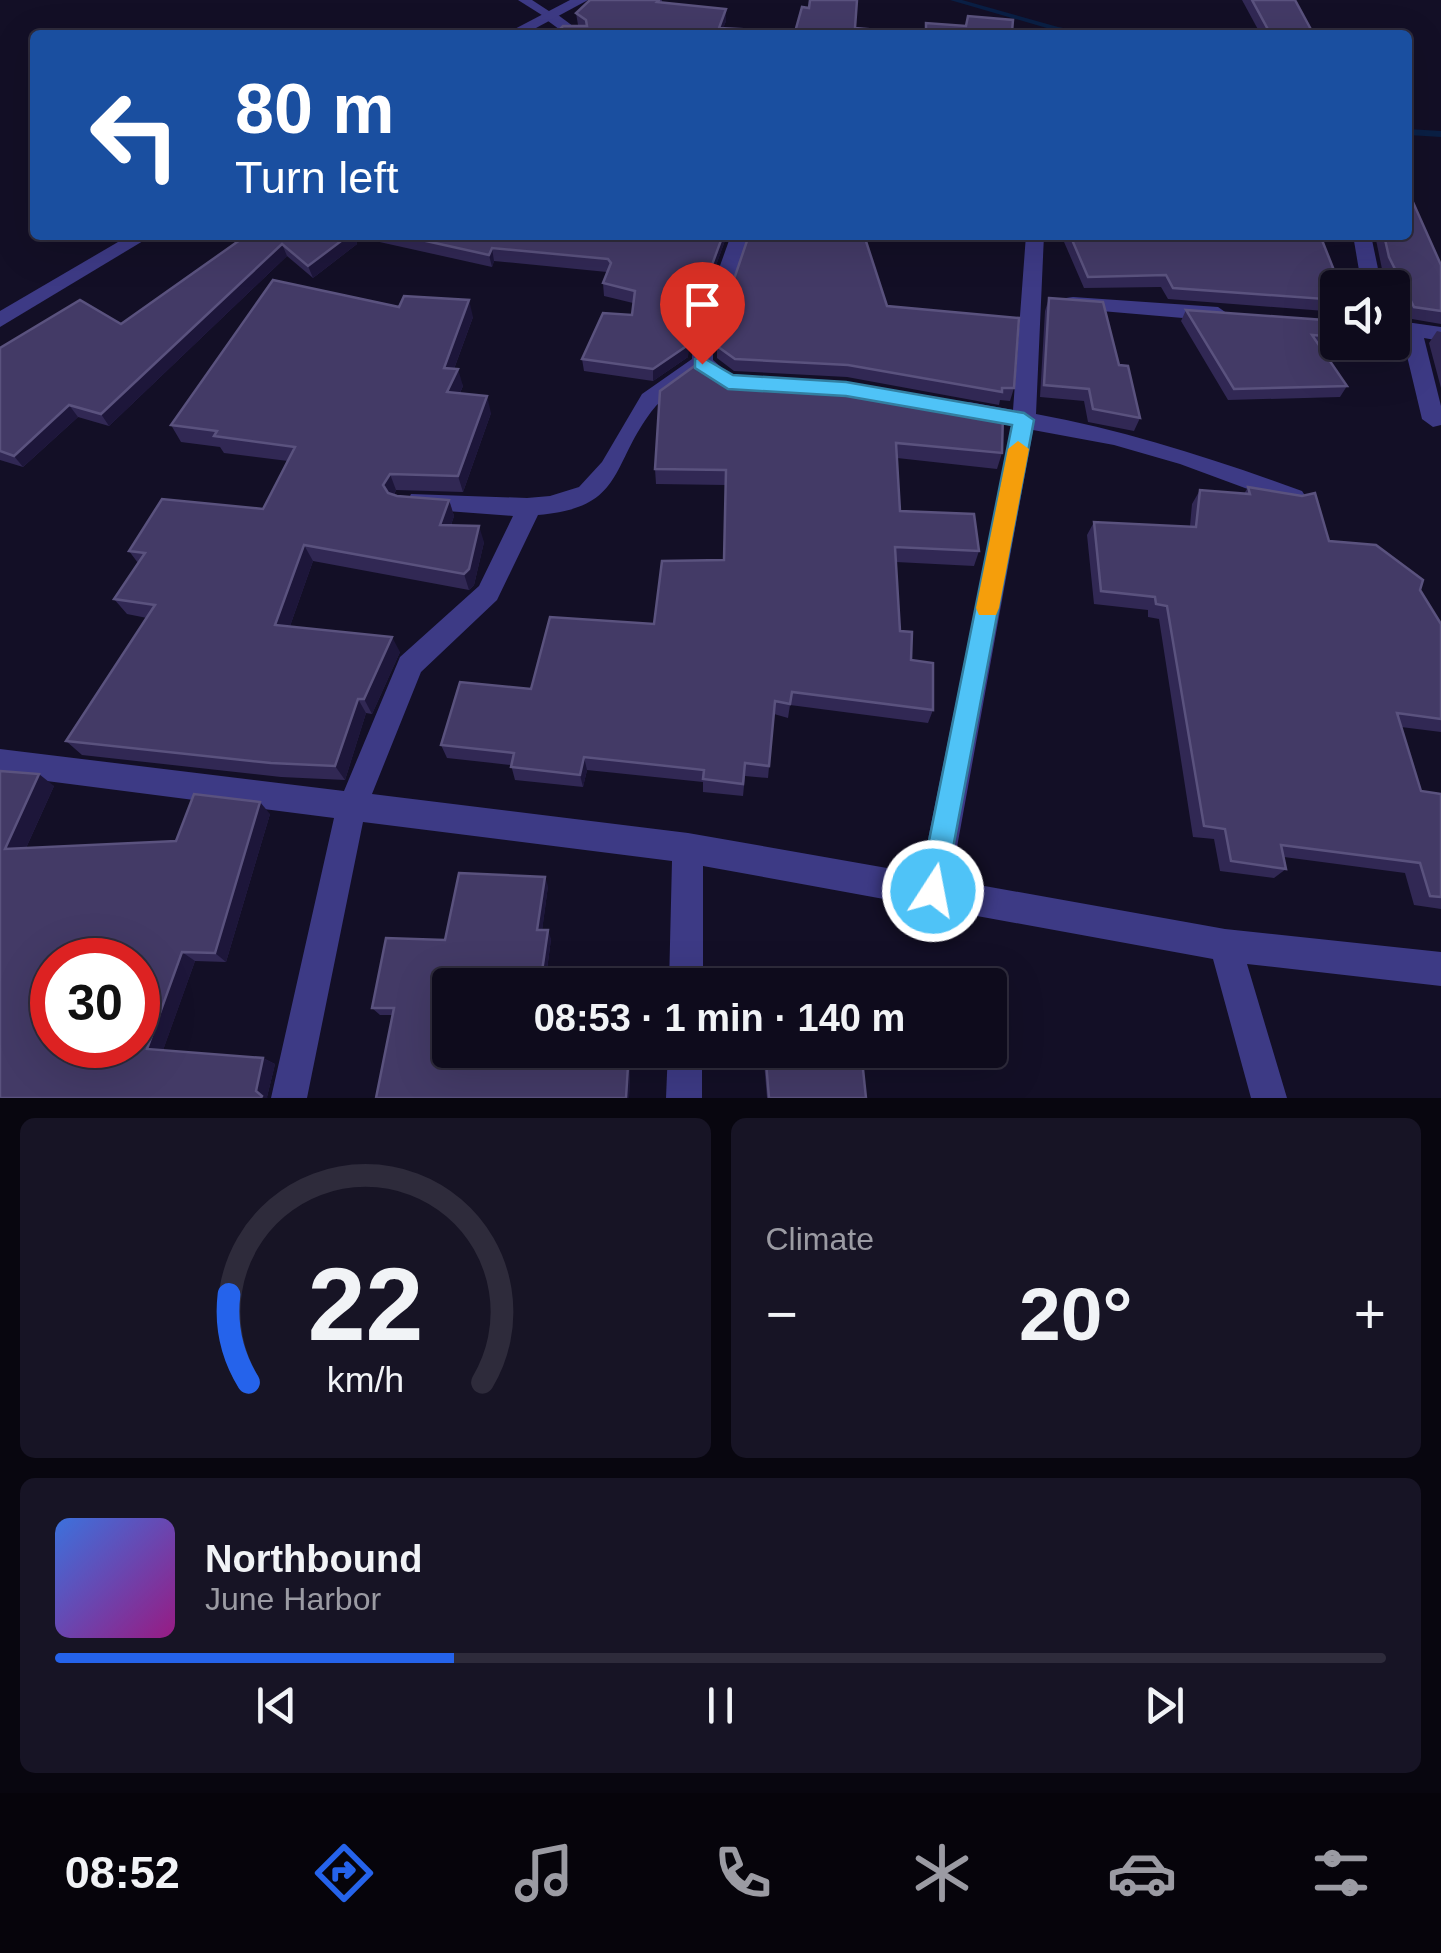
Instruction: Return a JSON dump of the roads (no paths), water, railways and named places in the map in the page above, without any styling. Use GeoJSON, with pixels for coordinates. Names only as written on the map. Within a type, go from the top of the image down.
{"type":"FeatureCollection","features":[{"type":"Feature","properties":{"kind":"street"},"geometry":{"type":"LineString","coordinates":[[521,30],[580,0]]}},
{"type":"Feature","properties":{"kind":"street"},"geometry":{"type":"LineString","coordinates":[[549,16],[570,30]]}},
{"type":"Feature","properties":{"kind":"street"},"geometry":{"type":"LineString","coordinates":[[0,320],[136,240]]}},
{"type":"Feature","properties":{"kind":"street"},"geometry":{"type":"LineString","coordinates":[[702,364],[703,341],[738,240]]}},
{"type":"Feature","properties":{"kind":"street"},"geometry":{"type":"LineString","coordinates":[[933,891],[1024,420],[1028,300],[1035,240]]}},
{"type":"Feature","properties":{"kind":"street"},"geometry":{"type":"LineString","coordinates":[[1363,240],[1369,270]]}},
{"type":"Feature","properties":{"kind":"street"},"geometry":{"type":"LineString","coordinates":[[1028,300],[1241,316]]}},
{"type":"Feature","properties":{"kind":"street"},"geometry":{"type":"LineString","coordinates":[[1410,329],[1441,334]]}},
{"type":"Feature","properties":{"kind":"street"},"geometry":{"type":"LineString","coordinates":[[1410,352],[1433,420]]}},
{"type":"Feature","properties":{"kind":"street"},"geometry":{"type":"LineString","coordinates":[[702,364],[728,382],[748,383]]}},
{"type":"Feature","properties":{"kind":"street"},"geometry":{"type":"LineString","coordinates":[[405,500],[530,506],[589,492],[620,450],[638,413],[662,386],[702,364]]}},
{"type":"Feature","properties":{"kind":"street"},"geometry":{"type":"LineString","coordinates":[[953,408],[1114,437],[1294,497]]}},
{"type":"Feature","properties":{"kind":"street"},"geometry":{"type":"LineString","coordinates":[[289,1098],[351,808],[410,664],[488,593],[530,506]]}},
{"type":"Feature","properties":{"kind":"street"},"geometry":{"type":"LineString","coordinates":[[0,762],[688,848],[1226,945],[1441,970]]}},
{"type":"Feature","properties":{"kind":"street"},"geometry":{"type":"LineString","coordinates":[[686,968],[688,848]]}},
{"type":"Feature","properties":{"kind":"street"},"geometry":{"type":"LineString","coordinates":[[1226,945],[1270,1098]]}},
{"type":"Feature","properties":{"kind":"street"},"geometry":{"type":"LineString","coordinates":[[684,1098],[685,1068]]}},
{"type":"Feature","properties":{"kind":"lane"},"geometry":{"type":"LineString","coordinates":[[524,0],[549,16]]}},
{"type":"Feature","properties":{"kind":"waterway"},"geometry":{"type":"LineString","coordinates":[[954,0],[1064,30]]}},
{"type":"Feature","properties":{"kind":"waterway"},"geometry":{"type":"LineString","coordinates":[[1412,132],[1441,134]]}}]}
